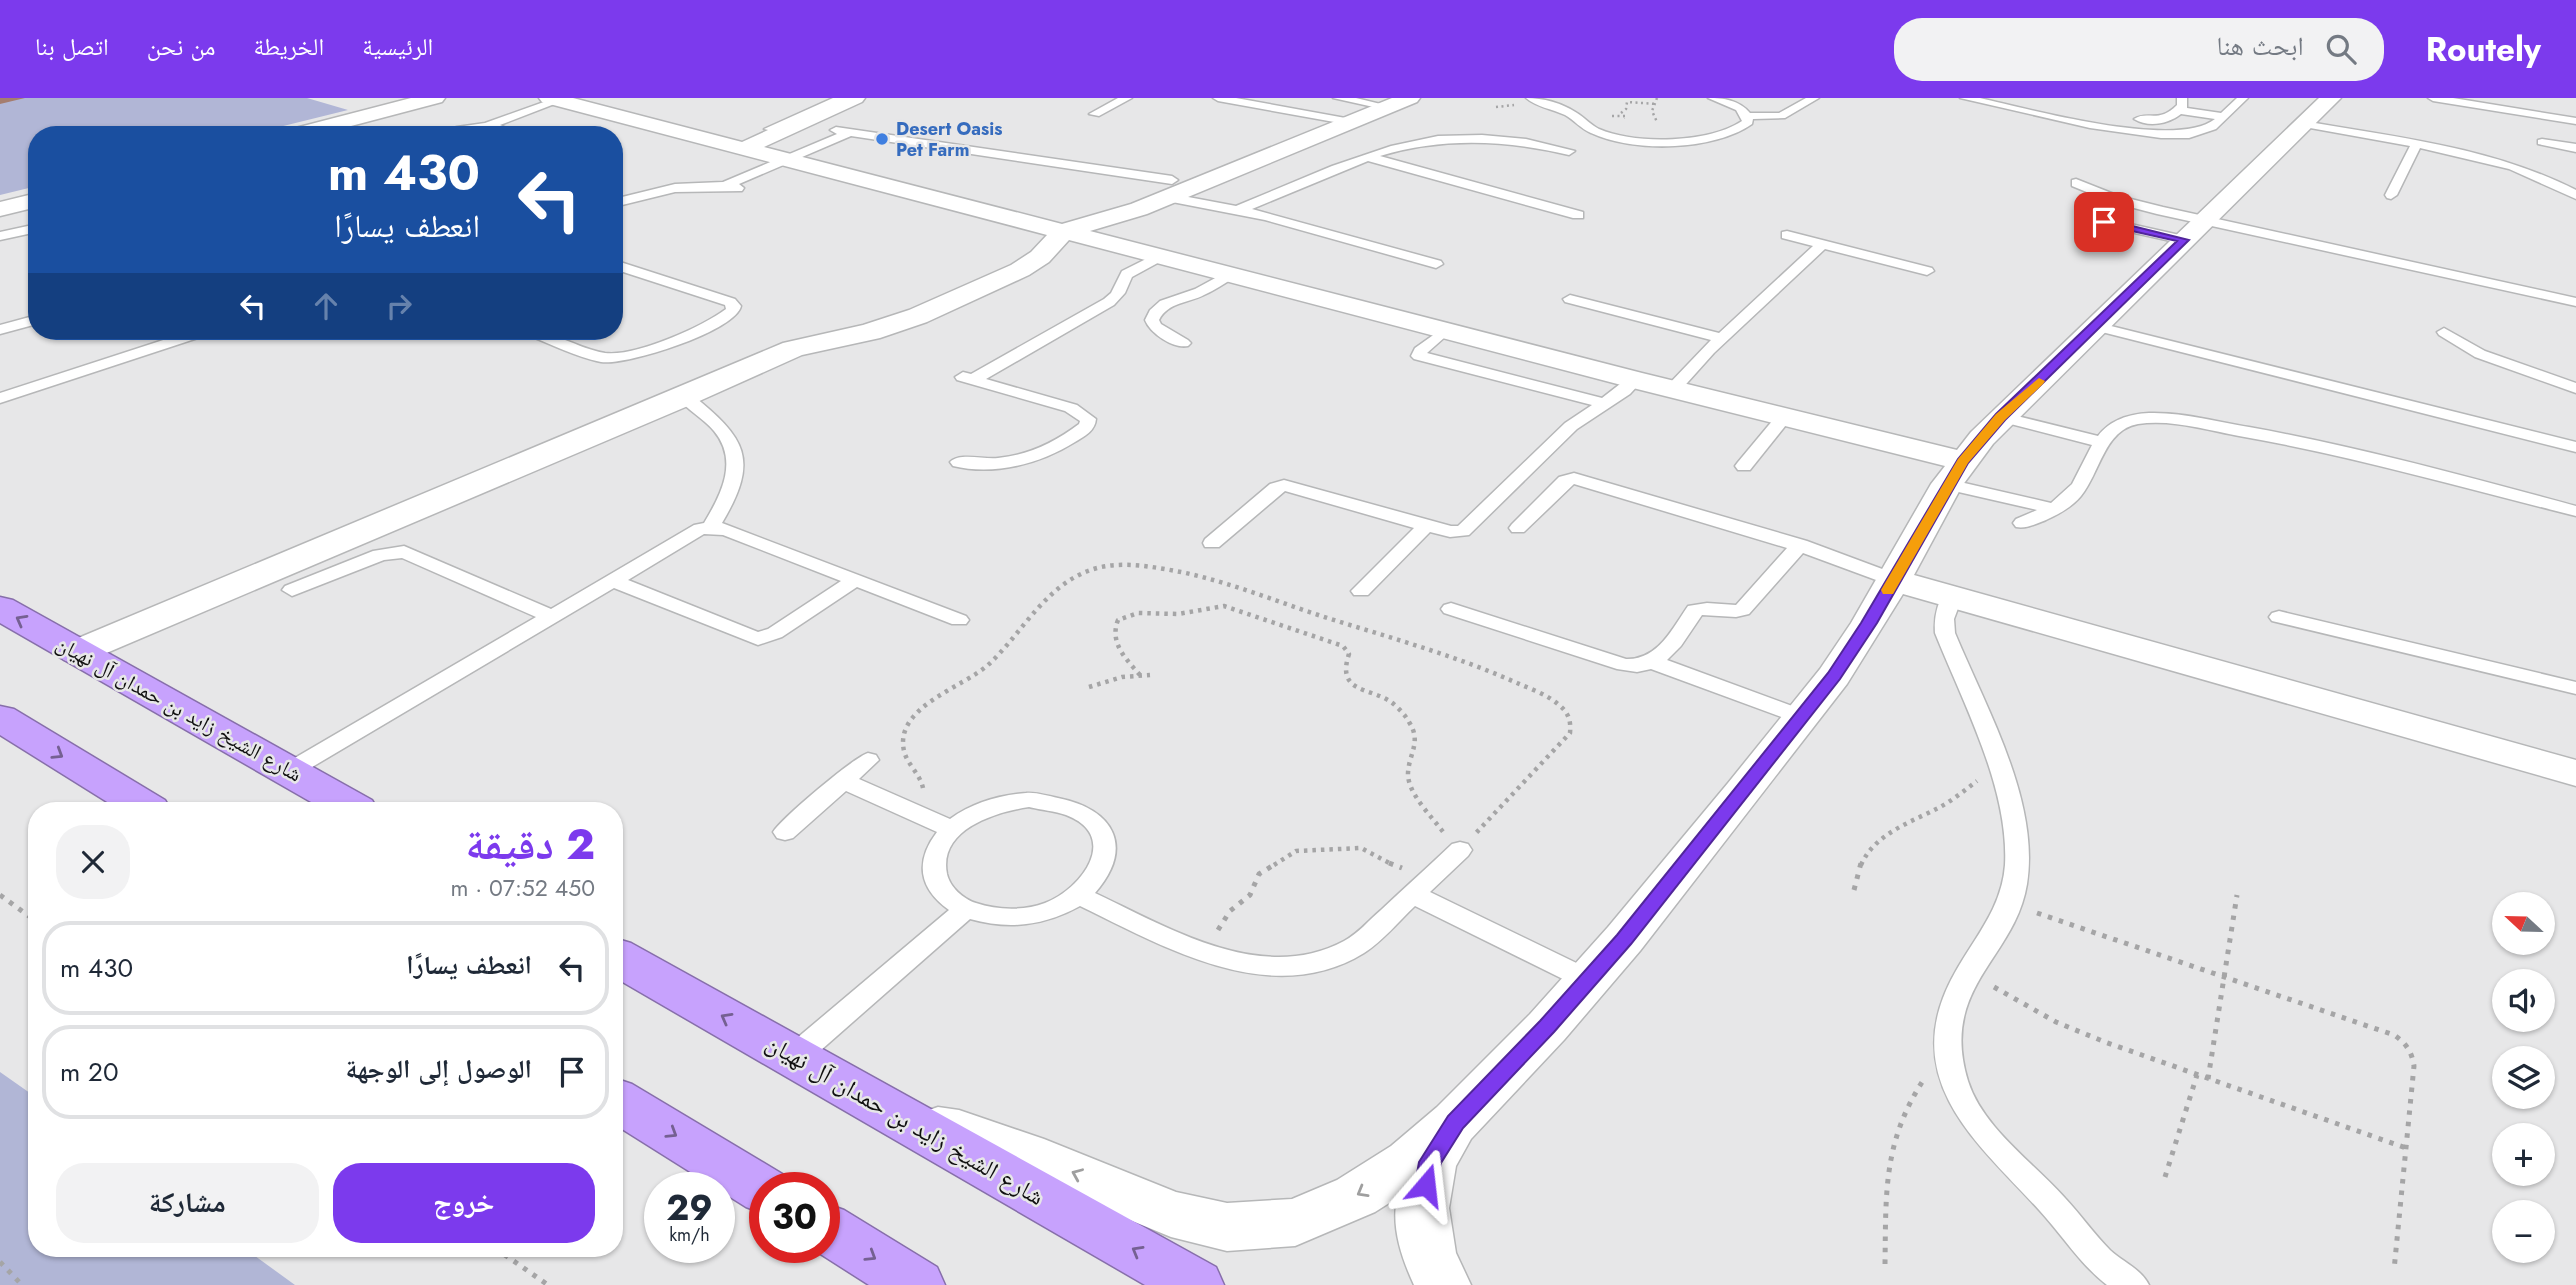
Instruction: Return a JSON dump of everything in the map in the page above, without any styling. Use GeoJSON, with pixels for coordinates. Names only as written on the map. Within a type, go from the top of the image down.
{"type":"FeatureCollection","features":[{"type":"Feature","properties":{"kind":"highway","name":"شارع الشيخ زايد بن حمدان آل نهيان"},"geometry":{"type":"LineString","coordinates":[[0,608],[344,802]]}},
{"type":"Feature","properties":{"kind":"highway"},"geometry":{"type":"LineString","coordinates":[[0,718],[137,802]]}},
{"type":"Feature","properties":{"kind":"highway","name":"شارع الشيخ زايد بن حمدان آل نهيان"},"geometry":{"type":"LineString","coordinates":[[623,960],[1196,1285]]}},
{"type":"Feature","properties":{"kind":"highway"},"geometry":{"type":"LineString","coordinates":[[623,1104],[749,1181]]}},
{"type":"Feature","properties":{"kind":"highway"},"geometry":{"type":"LineString","coordinates":[[840,1237],[917,1285]]}},
{"type":"Feature","properties":{"kind":"street"},"geometry":{"type":"LineString","coordinates":[[326,126],[435,98]]}},
{"type":"Feature","properties":{"kind":"street"},"geometry":{"type":"LineString","coordinates":[[744,149],[855,98]]}},
{"type":"Feature","properties":{"kind":"street"},"geometry":{"type":"LineString","coordinates":[[77,652],[685,397],[793,349],[896,325],[996,283],[1040,257],[1064,231],[1123,215],[1169,189],[1410,98]]}},
{"type":"Feature","properties":{"kind":"street"},"geometry":{"type":"LineString","coordinates":[[913,1124],[959,1130],[1073,1172],[1171,1214],[1227,1227],[1295,1222],[1356,1196],[1410,1162],[1455,1122],[1588,980],[1803,718],[1834,676],[1894,580],[1955,473],[2001,417],[2331,98]]}},
{"type":"Feature","properties":{"kind":"street"},"geometry":{"type":"LineString","coordinates":[[557,99],[1784,417],[1955,473]]}},
{"type":"Feature","properties":{"kind":"street"},"geometry":{"type":"LineString","coordinates":[[0,209],[28,202]]}},
{"type":"Feature","properties":{"kind":"street"},"geometry":{"type":"LineString","coordinates":[[1894,580],[2576,773]]}},
{"type":"Feature","properties":{"kind":"street"},"geometry":{"type":"LineString","coordinates":[[1443,1285],[1429,1255],[1422,1208],[1430,1162],[1455,1122]]}},
{"type":"Feature","properties":{"kind":"lane"},"geometry":{"type":"LineString","coordinates":[[780,132],[770,129],[842,98]]}},
{"type":"Feature","properties":{"kind":"lane"},"geometry":{"type":"LineString","coordinates":[[1095,114],[1126,98]]}},
{"type":"Feature","properties":{"kind":"lane"},"geometry":{"type":"LineString","coordinates":[[1218,98],[1351,122]]}},
{"type":"Feature","properties":{"kind":"lane"},"geometry":{"type":"LineString","coordinates":[[1338,98],[1387,107]]}},
{"type":"Feature","properties":{"kind":"lane"},"geometry":{"type":"LineString","coordinates":[[1531,98],[1571,114],[1596,132],[1651,141],[1690,140],[1729,133],[1742,128],[1748,122],[1747,116],[1740,108],[1713,98]]}},
{"type":"Feature","properties":{"kind":"lane"},"geometry":{"type":"LineString","coordinates":[[1747,116],[1781,116],[1814,98]]}},
{"type":"Feature","properties":{"kind":"lane"},"geometry":{"type":"LineString","coordinates":[[1965,98],[2136,132],[2178,136],[2208,130],[2243,98]]}},
{"type":"Feature","properties":{"kind":"lane"},"geometry":{"type":"LineString","coordinates":[[2433,98],[2576,121]]}},
{"type":"Feature","properties":{"kind":"lane"},"geometry":{"type":"LineString","coordinates":[[484,126],[557,99]]}},
{"type":"Feature","properties":{"kind":"lane"},"geometry":{"type":"LineString","coordinates":[[2123,116],[2165,120],[2181,104],[2222,117]]}},
{"type":"Feature","properties":{"kind":"lane"},"geometry":{"type":"LineString","coordinates":[[2063,118],[2081,110]]}},
{"type":"Feature","properties":{"kind":"lane"},"geometry":{"type":"LineString","coordinates":[[2303,124],[2503,163],[2576,195]]}},
{"type":"Feature","properties":{"kind":"lane"},"geometry":{"type":"LineString","coordinates":[[489,125],[496,126]]}},
{"type":"Feature","properties":{"kind":"lane"},"geometry":{"type":"LineString","coordinates":[[724,186],[843,131],[1116,171]]}},
{"type":"Feature","properties":{"kind":"lane"},"geometry":{"type":"LineString","coordinates":[[1241,209],[1395,148],[1451,139],[1514,141],[1569,151]]}},
{"type":"Feature","properties":{"kind":"lane"},"geometry":{"type":"LineString","coordinates":[[2542,142],[2576,148]]}},
{"type":"Feature","properties":{"kind":"lane"},"geometry":{"type":"LineString","coordinates":[[2392,195],[2416,145]]}},
{"type":"Feature","properties":{"kind":"lane"},"geometry":{"type":"LineString","coordinates":[[1369,157],[1578,215]]}},
{"type":"Feature","properties":{"kind":"lane"},"geometry":{"type":"LineString","coordinates":[[1100,179],[1138,163],[1166,169],[1166,172],[1156,177],[1169,189],[1436,264]]}},
{"type":"Feature","properties":{"kind":"lane"},"geometry":{"type":"LineString","coordinates":[[2076,183],[2194,230]]}},
{"type":"Feature","properties":{"kind":"lane"},"geometry":{"type":"LineString","coordinates":[[623,201],[670,188],[724,186],[740,189]]}},
{"type":"Feature","properties":{"kind":"lane"},"geometry":{"type":"LineString","coordinates":[[2085,218],[2194,230],[2576,302]]}},
{"type":"Feature","properties":{"kind":"lane"},"geometry":{"type":"LineString","coordinates":[[0,236],[28,230]]}},
{"type":"Feature","properties":{"kind":"lane"},"geometry":{"type":"LineString","coordinates":[[1787,235],[1927,271]]}},
{"type":"Feature","properties":{"kind":"lane"},"geometry":{"type":"LineString","coordinates":[[1673,389],[1696,362],[1823,244]]}},
{"type":"Feature","properties":{"kind":"lane"},"geometry":{"type":"LineString","coordinates":[[959,462],[992,466],[1027,460],[1071,438],[1087,426],[1088,419],[1072,408],[968,379],[1115,298],[1128,274],[1160,256]]}},
{"type":"Feature","properties":{"kind":"lane"},"geometry":{"type":"LineString","coordinates":[[555,340],[601,357],[613,358],[638,352],[719,320],[733,311],[734,306],[730,302],[623,267]]}},
{"type":"Feature","properties":{"kind":"lane"},"geometry":{"type":"LineString","coordinates":[[1183,343],[1155,327],[1152,320],[1154,313],[1161,306],[1199,292],[1230,274]]}},
{"type":"Feature","properties":{"kind":"lane"},"geometry":{"type":"LineString","coordinates":[[1570,299],[1722,338]]}},
{"type":"Feature","properties":{"kind":"lane"},"geometry":{"type":"LineString","coordinates":[[0,330],[28,322]]}},
{"type":"Feature","properties":{"kind":"lane"},"geometry":{"type":"LineString","coordinates":[[2095,327],[2576,447]]}},
{"type":"Feature","properties":{"kind":"lane"},"geometry":{"type":"LineString","coordinates":[[1446,330],[1420,351],[1419,356],[1602,403]]}},
{"type":"Feature","properties":{"kind":"lane"},"geometry":{"type":"LineString","coordinates":[[2444,331],[2480,354],[2576,388]]}},
{"type":"Feature","properties":{"kind":"lane"},"geometry":{"type":"LineString","coordinates":[[0,398],[177,340]]}},
{"type":"Feature","properties":{"kind":"lane"},"geometry":{"type":"LineString","coordinates":[[1212,543],[1276,488],[1284,485],[1457,532],[1467,528],[1571,426],[1602,403],[1624,391],[1635,380]]}},
{"type":"Feature","properties":{"kind":"lane"},"geometry":{"type":"LineString","coordinates":[[685,397],[726,434],[737,459],[732,488],[710,528]]}},
{"type":"Feature","properties":{"kind":"lane"},"geometry":{"type":"LineString","coordinates":[[1744,466],[1784,417]]}},
{"type":"Feature","properties":{"kind":"lane"},"geometry":{"type":"LineString","coordinates":[[2001,417],[2101,442]]}},
{"type":"Feature","properties":{"kind":"lane"},"geometry":{"type":"LineString","coordinates":[[2022,523],[2054,509],[2075,492],[2101,442],[2113,428],[2130,421],[2157,419],[2207,425],[2364,455],[2576,511]]}},
{"type":"Feature","properties":{"kind":"lane"},"geometry":{"type":"LineString","coordinates":[[1955,473],[2054,509]]}},
{"type":"Feature","properties":{"kind":"lane"},"geometry":{"type":"LineString","coordinates":[[1518,528],[1565,481],[1574,478],[1800,545],[1894,580]]}},
{"type":"Feature","properties":{"kind":"lane"},"geometry":{"type":"LineString","coordinates":[[1361,591],[1427,525]]}},
{"type":"Feature","properties":{"kind":"lane"},"geometry":{"type":"LineString","coordinates":[[289,771],[691,533],[710,528],[729,531],[959,620]]}},
{"type":"Feature","properties":{"kind":"lane"},"geometry":{"type":"LineString","coordinates":[[1655,663],[1695,610],[1741,610],[1800,545]]}},
{"type":"Feature","properties":{"kind":"lane"},"geometry":{"type":"LineString","coordinates":[[292,590],[380,555],[404,552],[551,616]]}},
{"type":"Feature","properties":{"kind":"lane"},"geometry":{"type":"LineString","coordinates":[[612,580],[758,639],[775,633],[855,580]]}},
{"type":"Feature","properties":{"kind":"lane"},"geometry":{"type":"LineString","coordinates":[[1953,596],[1944,619],[1945,633],[1997,767],[2009,804],[2017,845],[2015,880],[2010,904],[1970,971],[1952,1011],[1948,1052],[1961,1099],[1997,1147],[2055,1207],[2104,1265],[2133,1285]]}},
{"type":"Feature","properties":{"kind":"lane"},"geometry":{"type":"LineString","coordinates":[[1451,609],[1624,665],[1635,667],[1655,663],[1803,718]]}},
{"type":"Feature","properties":{"kind":"lane"},"geometry":{"type":"LineString","coordinates":[[2279,617],[2576,688]]}},
{"type":"Feature","properties":{"kind":"lane"},"geometry":{"type":"LineString","coordinates":[[785,832],[868,760]]}},
{"type":"Feature","properties":{"kind":"lane"},"geometry":{"type":"LineString","coordinates":[[843,781],[952,829]]}},
{"type":"Feature","properties":{"kind":"lane"},"geometry":{"type":"LineString","coordinates":[[1050,802],[1069,806],[1085,814],[1097,825],[1107,853],[1104,868],[1094,883],[1080,896],[1044,913],[1024,917],[1003,918],[966,909],[945,894],[934,873],[935,858],[941,843],[952,829],[986,808],[1007,803],[1050,802]]}},
{"type":"Feature","properties":{"kind":"lane"},"geometry":{"type":"LineString","coordinates":[[1080,896],[1199,951],[1238,963],[1278,967],[1319,962],[1354,947],[1460,850]]}},
{"type":"Feature","properties":{"kind":"lane"},"geometry":{"type":"LineString","coordinates":[[1412,894],[1588,980]]}},
{"type":"Feature","properties":{"kind":"lane"},"geometry":{"type":"LineString","coordinates":[[794,1057],[966,909]]}},
{"type":"Feature","properties":{"kind":"path"},"geometry":{"type":"LineString","coordinates":[[1620,114],[1625,110],[1627,102],[1657,104]]}},
{"type":"Feature","properties":{"kind":"path"},"geometry":{"type":"LineString","coordinates":[[912,811],[921,799],[923,791],[922,782],[904,749],[904,735],[911,721],[925,705],[986,666],[1056,590],[1096,568],[1135,564],[1209,580],[1480,667],[1533,689],[1567,712],[1572,722],[1570,733],[1460,850],[1427,813],[1411,788],[1408,774],[1417,739],[1409,721],[1391,702],[1360,690],[1348,680],[1345,666],[1349,654],[1343,646],[1331,639],[1224,606],[1178,614],[1127,615],[1118,620],[1114,637],[1119,650],[1140,675]]}},
{"type":"Feature","properties":{"kind":"path"},"geometry":{"type":"LineString","coordinates":[[1089,687],[1150,675]]}},
{"type":"Feature","properties":{"kind":"path"},"geometry":{"type":"LineString","coordinates":[[1854,890],[1861,859],[1876,841],[1943,806],[1997,767]]}},
{"type":"Feature","properties":{"kind":"path"},"geometry":{"type":"LineString","coordinates":[[1199,951],[1214,936],[1230,911],[1250,895],[1259,874],[1296,851],[1351,846],[1362,848],[1378,859],[1431,877]]}},
{"type":"Feature","properties":{"kind":"path"},"geometry":{"type":"LineString","coordinates":[[0,895],[28,915]]}},
{"type":"Feature","properties":{"kind":"path"},"geometry":{"type":"LineString","coordinates":[[2208,1079],[2237,895]]}},
{"type":"Feature","properties":{"kind":"path"},"geometry":{"type":"LineString","coordinates":[[2010,904],[2394,1035],[2404,1041],[2412,1052],[2414,1066],[2394,1270]]}},
{"type":"Feature","properties":{"kind":"path"},"geometry":{"type":"LineString","coordinates":[[1970,971],[2056,1022],[2208,1079],[2406,1148]]}},
{"type":"Feature","properties":{"kind":"path"},"geometry":{"type":"LineString","coordinates":[[1885,1264],[1888,1179],[1894,1134],[1907,1103],[1948,1052]]}},
{"type":"Feature","properties":{"kind":"path"},"geometry":{"type":"LineString","coordinates":[[2165,1177],[2197,1075]]}},
{"type":"Feature","properties":{"kind":"path"},"geometry":{"type":"LineString","coordinates":[[508,1257],[548,1285]]}},
{"type":"Feature","properties":{"kind":"path"},"geometry":{"type":"LineString","coordinates":[[0,1262],[22,1285]]}},
{"type":"Feature","properties":{"kind":"shaded area"},"geometry":{"type":"Polygon","coordinates":[[[0,98],[307,98],[348,110],[283,126],[28,126],[28,188],[0,195],[0,98]]]}},
{"type":"Feature","properties":{"kind":"shaded area"},"geometry":{"type":"Polygon","coordinates":[[[0,1072],[28,1092],[28,1257],[256,1257],[295,1285],[0,1285],[0,1072]]]}},
{"type":"Feature","properties":{"kind":"slow traffic"},"geometry":{"type":"LineString","coordinates":[[1888,590],[1947,484],[1963,461],[2001,417],[2039,381]]}},
{"type":"Feature","properties":{"kind":"place","name":"Desert Oasis Pet Farm"},"geometry":{"type":"Point","coordinates":[882,139]}},
{"type":"Feature","properties":{"kind":"route"},"geometry":{"type":"LineString","coordinates":[[1426,1185],[1430,1162],[1455,1122],[1547,1027],[1624,939],[1803,718],[1869,623],[1947,484],[1963,461],[2001,417],[2184,240],[2104,222]]}}]}
